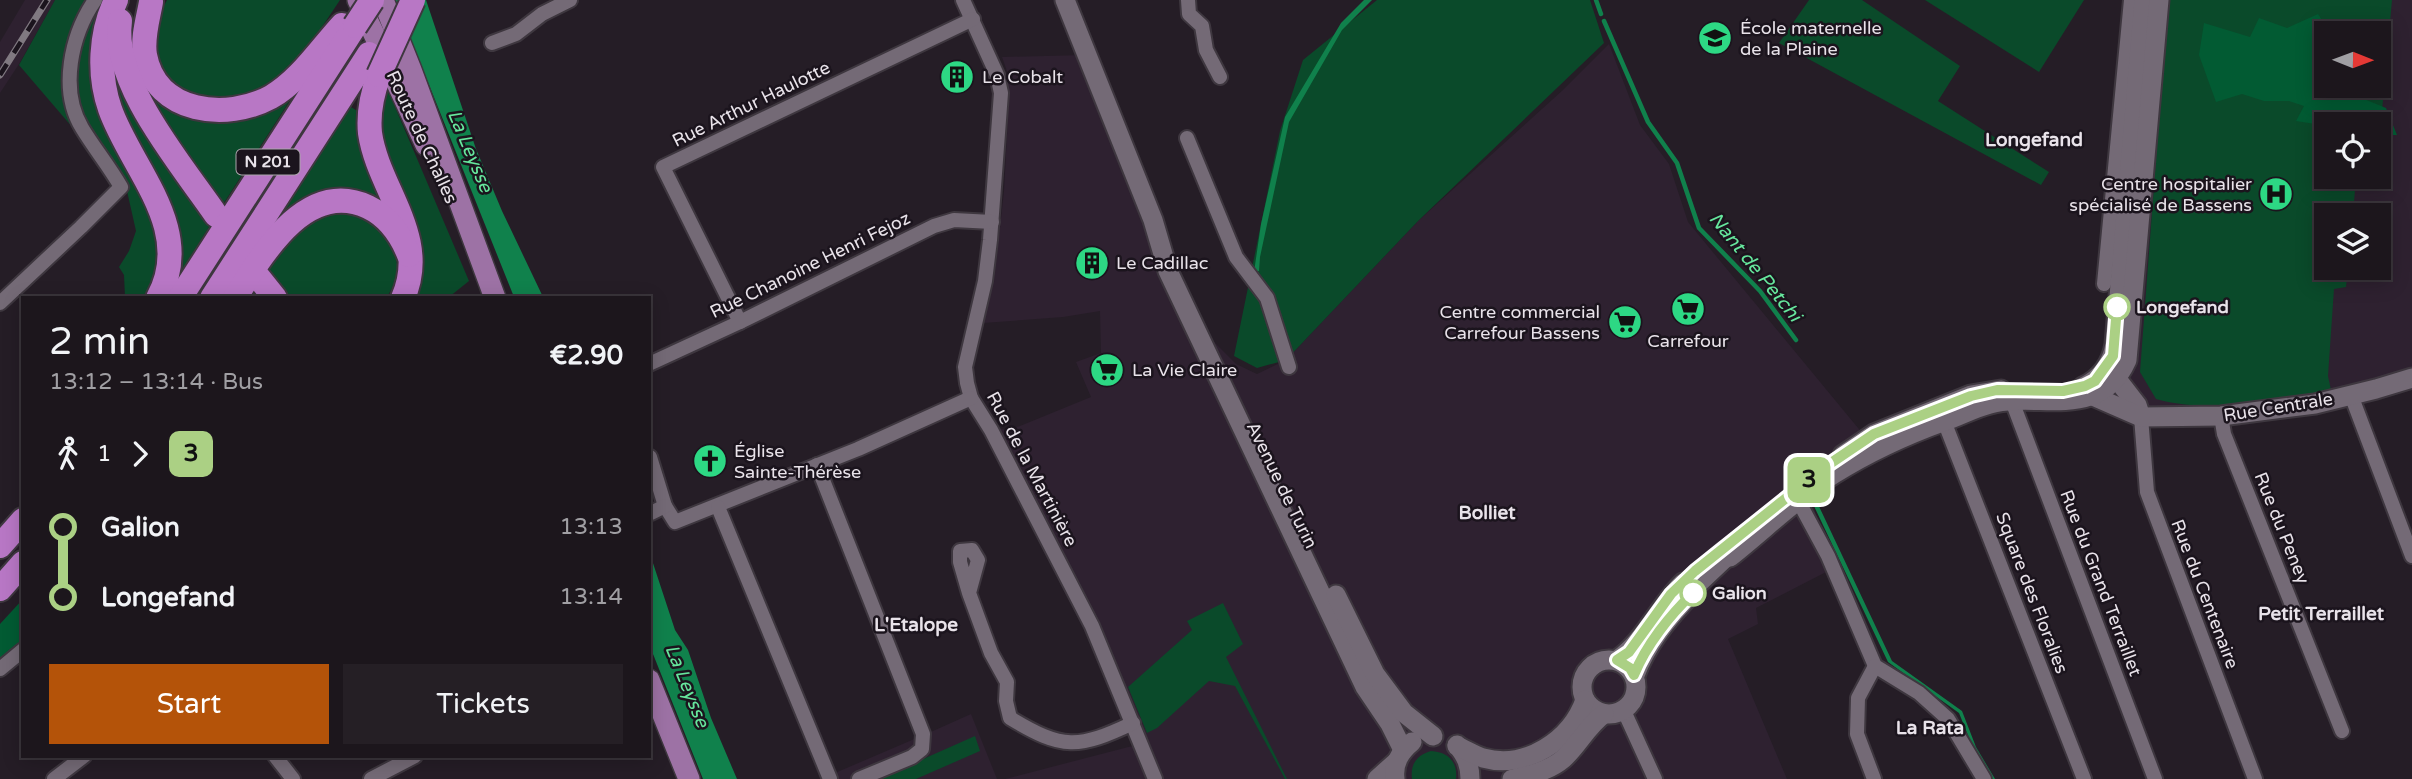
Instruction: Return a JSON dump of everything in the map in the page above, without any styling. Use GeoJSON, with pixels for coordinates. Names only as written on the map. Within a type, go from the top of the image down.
{"type":"FeatureCollection","features":[{"type":"Feature","properties":{"kind":"highway"},"geometry":{"type":"LineString","coordinates":[[116,0],[105,33],[104,86],[111,111],[158,200],[168,246],[163,289],[159,296]]}},
{"type":"Feature","properties":{"kind":"highway"},"geometry":{"type":"LineString","coordinates":[[126,0],[119,23],[118,41],[128,76],[144,111],[216,215]]}},
{"type":"Feature","properties":{"kind":"highway","name":"N 201"},"geometry":{"type":"LineString","coordinates":[[181,296],[357,10],[372,0]]}},
{"type":"Feature","properties":{"kind":"highway","name":"N 201"},"geometry":{"type":"LineString","coordinates":[[213,296],[374,65],[405,0]]}},
{"type":"Feature","properties":{"kind":"highway"},"geometry":{"type":"LineString","coordinates":[[404,296],[410,273],[409,254],[402,216],[384,177],[370,135],[370,107],[374,65],[413,0]]}},
{"type":"Feature","properties":{"kind":"highway"},"geometry":{"type":"LineString","coordinates":[[128,76],[129,49],[135,31],[152,1]]}},
{"type":"Feature","properties":{"kind":"highway"},"geometry":{"type":"LineString","coordinates":[[152,1],[145,36],[145,53],[154,79],[184,104],[216,111],[248,107],[280,91],[357,10]]}},
{"type":"Feature","properties":{"kind":"highway"},"geometry":{"type":"LineString","coordinates":[[236,296],[285,228],[304,212],[323,203],[351,202],[375,211],[401,238],[409,254]]}},
{"type":"Feature","properties":{"kind":"highway"},"geometry":{"type":"LineString","coordinates":[[259,278],[273,296]]}},
{"type":"Feature","properties":{"kind":"highway"},"geometry":{"type":"LineString","coordinates":[[0,546],[21,522]]}},
{"type":"Feature","properties":{"kind":"highway"},"geometry":{"type":"LineString","coordinates":[[0,589],[21,565]]}},
{"type":"Feature","properties":{"kind":"main road","name":"Route de Challes"},"geometry":{"type":"LineString","coordinates":[[383,0],[494,296]]}},
{"type":"Feature","properties":{"kind":"main road","name":"Avenue de Turin"},"geometry":{"type":"LineString","coordinates":[[1065,0],[1153,220],[1168,271],[1365,687],[1390,724],[1398,764]]}},
{"type":"Feature","properties":{"kind":"main road"},"geometry":{"type":"LineString","coordinates":[[2102,382],[2115,344],[2144,0]]}},
{"type":"Feature","properties":{"kind":"main road"},"geometry":{"type":"LineString","coordinates":[[1796,497],[1879,448],[1990,404],[2012,401],[2073,402],[2127,360],[2159,0]]}},
{"type":"Feature","properties":{"kind":"main road","name":"Route de Challes"},"geometry":{"type":"LineString","coordinates":[[357,10],[486,274]]}},
{"type":"Feature","properties":{"kind":"main road","name":"Avenue de Turin"},"geometry":{"type":"LineString","coordinates":[[1153,220],[1179,266],[1295,515],[1376,674],[1404,713],[1433,736],[1457,746]]}},
{"type":"Feature","properties":{"kind":"main road","name":"Rue Centrale"},"geometry":{"type":"LineString","coordinates":[[2141,417],[2221,416],[2315,404],[2412,378]]}},
{"type":"Feature","properties":{"kind":"main road"},"geometry":{"type":"LineString","coordinates":[[1219,380],[1247,412]]}},
{"type":"Feature","properties":{"kind":"main road"},"geometry":{"type":"LineString","coordinates":[[2102,382],[2141,417]]}},
{"type":"Feature","properties":{"kind":"main road"},"geometry":{"type":"LineString","coordinates":[[1727,553],[1796,497],[1825,467],[1874,434],[1971,396],[1997,390],[2063,391],[2102,382],[2137,405],[2141,417]]}},
{"type":"Feature","properties":{"kind":"main road"},"geometry":{"type":"LineString","coordinates":[[1617,660],[1629,652],[1671,594],[1689,587]]}},
{"type":"Feature","properties":{"kind":"main road"},"geometry":{"type":"LineString","coordinates":[[1634,675],[1639,662],[1678,608],[1689,587]]}},
{"type":"Feature","properties":{"kind":"main road"},"geometry":{"type":"LineString","coordinates":[[1512,779],[1533,775],[1562,760],[1596,720],[1604,714],[1618,713],[1630,705],[1637,691],[1634,675],[1630,668],[1617,660],[1596,663],[1586,672],[1582,686],[1585,700],[1604,714]]}},
{"type":"Feature","properties":{"kind":"main road"},"geometry":{"type":"LineString","coordinates":[[651,685],[689,779]]}},
{"type":"Feature","properties":{"kind":"main road"},"geometry":{"type":"LineString","coordinates":[[1457,746],[1482,758],[1495,760],[1523,758],[1543,751],[1560,737],[1581,711],[1585,700]]}},
{"type":"Feature","properties":{"kind":"main road"},"geometry":{"type":"LineString","coordinates":[[1377,779],[1398,764],[1412,742],[1433,736]]}},
{"type":"Feature","properties":{"kind":"main road"},"geometry":{"type":"LineString","coordinates":[[1457,746],[1470,767],[1470,779]]}},
{"type":"Feature","properties":{"kind":"street"},"geometry":{"type":"LineString","coordinates":[[0,303],[121,187],[81,126],[71,103],[73,51],[95,0]]}},
{"type":"Feature","properties":{"kind":"street"},"geometry":{"type":"LineString","coordinates":[[492,43],[516,34],[542,14],[570,0]]}},
{"type":"Feature","properties":{"kind":"street","name":"Rue de la Martinière"},"geometry":{"type":"LineString","coordinates":[[963,0],[997,75],[1001,93],[985,281],[965,367],[971,398],[991,430],[1082,607],[1155,779]]}},
{"type":"Feature","properties":{"kind":"street"},"geometry":{"type":"LineString","coordinates":[[1188,0],[1189,14],[1202,26],[1206,50],[1220,76]]}},
{"type":"Feature","properties":{"kind":"street"},"geometry":{"type":"LineString","coordinates":[[2104,284],[2131,0]]}},
{"type":"Feature","properties":{"kind":"street","name":"Rue Arthur Haulotte"},"geometry":{"type":"LineString","coordinates":[[740,322],[663,167],[973,19]]}},
{"type":"Feature","properties":{"kind":"street"},"geometry":{"type":"LineString","coordinates":[[1187,138],[1236,257],[1267,298],[1289,367]]}},
{"type":"Feature","properties":{"kind":"street","name":"Rue Chanoine Henri Fejoz"},"geometry":{"type":"LineString","coordinates":[[651,363],[946,221],[992,222]]}},
{"type":"Feature","properties":{"kind":"street"},"geometry":{"type":"LineString","coordinates":[[2351,395],[2412,556]]}},
{"type":"Feature","properties":{"kind":"street"},"geometry":{"type":"LineString","coordinates":[[651,464],[658,509],[675,522],[859,449],[971,398]]}},
{"type":"Feature","properties":{"kind":"street","name":"Rue du Grand Terraillet"},"geometry":{"type":"LineString","coordinates":[[2012,401],[2155,779]]}},
{"type":"Feature","properties":{"kind":"street","name":"Rue du Peney"},"geometry":{"type":"LineString","coordinates":[[2221,416],[2224,434],[2342,731]]}},
{"type":"Feature","properties":{"kind":"street","name":"Rue du Centenaire"},"geometry":{"type":"LineString","coordinates":[[2141,417],[2147,492],[2255,779]]}},
{"type":"Feature","properties":{"kind":"street","name":"Square des Floralies"},"geometry":{"type":"LineString","coordinates":[[1944,421],[2084,779]]}},
{"type":"Feature","properties":{"kind":"street"},"geometry":{"type":"LineString","coordinates":[[817,465],[923,734],[922,749],[912,757],[859,779]]}},
{"type":"Feature","properties":{"kind":"street"},"geometry":{"type":"LineString","coordinates":[[1796,497],[1828,556],[1875,666],[1919,693],[1948,719],[1984,779]]}},
{"type":"Feature","properties":{"kind":"street"},"geometry":{"type":"LineString","coordinates":[[718,507],[830,779]]}},
{"type":"Feature","properties":{"kind":"street"},"geometry":{"type":"LineString","coordinates":[[1689,587],[1727,553]]}},
{"type":"Feature","properties":{"kind":"street"},"geometry":{"type":"LineString","coordinates":[[969,593],[991,653],[1007,682],[1006,701],[1010,718],[1034,732],[1068,744],[1097,740],[1133,723]]}},
{"type":"Feature","properties":{"kind":"street"},"geometry":{"type":"LineString","coordinates":[[0,669],[21,652]]}},
{"type":"Feature","properties":{"kind":"street"},"geometry":{"type":"LineString","coordinates":[[1874,779],[1857,734],[1857,698],[1875,666]]}},
{"type":"Feature","properties":{"kind":"street"},"geometry":{"type":"LineString","coordinates":[[1624,710],[1655,779]]}},
{"type":"Feature","properties":{"kind":"street"},"geometry":{"type":"LineString","coordinates":[[54,779],[81,758]]}},
{"type":"Feature","properties":{"kind":"street"},"geometry":{"type":"LineString","coordinates":[[276,758],[292,779]]}},
{"type":"Feature","properties":{"kind":"street"},"geometry":{"type":"LineString","coordinates":[[370,779],[411,758]]}},
{"type":"Feature","properties":{"kind":"shaded area"},"geometry":{"type":"Polygon","coordinates":[[[25,0],[55,0],[0,93],[0,42],[25,0]]]}},
{"type":"Feature","properties":{"kind":"shaded area"},"geometry":{"type":"Polygon","coordinates":[[[55,0],[109,0],[97,40],[151,206],[160,256],[149,296],[125,296],[124,275],[119,267],[129,251],[136,231],[127,191],[19,65],[55,0]]]}},
{"type":"Feature","properties":{"kind":"shaded area"},"geometry":{"type":"Polygon","coordinates":[[[167,0],[340,0],[312,42],[286,74],[253,95],[205,102],[166,80],[153,53],[157,19],[167,0]]]}},
{"type":"Feature","properties":{"kind":"shaded area"},"geometry":{"type":"Polygon","coordinates":[[[1377,0],[1590,0],[1604,43],[1418,221],[1286,360],[1257,368],[1234,356],[1280,131],[1303,60],[1377,0]]]}},
{"type":"Feature","properties":{"kind":"shaded area"},"geometry":{"type":"Polygon","coordinates":[[[1809,0],[1862,0],[1960,66],[1938,101],[2049,172],[2041,185],[1779,43],[1809,0]]]}},
{"type":"Feature","properties":{"kind":"shaded area"},"geometry":{"type":"Polygon","coordinates":[[[1925,0],[2084,0],[2039,72],[1925,0]]]}},
{"type":"Feature","properties":{"kind":"shaded area","name":"Centre hospitalier spécialisé de Bassens"},"geometry":{"type":"Polygon","coordinates":[[[2159,0],[2412,0],[2412,378],[2376,389],[2141,417],[2122,370],[2159,0]]]}},
{"type":"Feature","properties":{"kind":"shaded area","name":"Centre hospitalier spécialisé de Bassens"},"geometry":{"type":"Polygon","coordinates":[[[2168,0],[2392,0],[2390,21],[2314,21],[2314,98],[2383,98],[2382,112],[2314,112],[2314,189],[2355,189],[2354,203],[2314,203],[2314,280],[2347,280],[2346,287],[2334,289],[2328,376],[2331,390],[2222,406],[2178,404],[2156,399],[2140,372],[2168,0]]]}},
{"type":"Feature","properties":{"kind":"shaded area"},"geometry":{"type":"Polygon","coordinates":[[[2318,14],[2322,21],[2314,21],[2314,98],[2361,98],[2386,108],[2388,112],[2314,112],[2314,124],[2296,121],[2304,106],[2289,101],[2264,101],[2242,94],[2216,102],[2199,55],[2204,23],[2250,37],[2259,18],[2287,28],[2318,14]]]}},
{"type":"Feature","properties":{"kind":"shaded area"},"geometry":{"type":"Polygon","coordinates":[[[1609,44],[1640,125],[1669,164],[1688,222],[1863,434],[1804,474],[1828,556],[1828,571],[1756,608],[1758,624],[1728,639],[1787,779],[1005,779],[1140,744],[991,430],[1020,426],[1091,397],[1076,362],[1101,353],[1100,311],[1063,317],[983,323],[994,282],[1004,191],[1008,74],[1002,57],[1085,55],[1203,331],[1236,364],[1257,374],[1286,360],[1418,221],[1563,90],[1609,44]]]}},
{"type":"Feature","properties":{"kind":"shaded area"},"geometry":{"type":"Polygon","coordinates":[[[112,45],[211,224],[166,296],[170,276],[119,115],[112,45]]]}},
{"type":"Feature","properties":{"kind":"shaded area"},"geometry":{"type":"Polygon","coordinates":[[[141,64],[178,107],[298,88],[222,206],[144,89],[141,64]]]}},
{"type":"Feature","properties":{"kind":"shaded area"},"geometry":{"type":"Polygon","coordinates":[[[387,88],[469,281],[450,296],[416,296],[423,264],[421,244],[414,219],[387,161],[378,108],[387,88]]]}},
{"type":"Feature","properties":{"kind":"shaded area"},"geometry":{"type":"Polygon","coordinates":[[[351,107],[359,112],[397,214],[352,193],[256,251],[351,107]]]}},
{"type":"Feature","properties":{"kind":"shaded area"},"geometry":{"type":"Polygon","coordinates":[[[2391,120],[2397,135],[2391,135],[2391,120]]]}},
{"type":"Feature","properties":{"kind":"shaded area"},"geometry":{"type":"Polygon","coordinates":[[[325,209],[376,220],[396,257],[397,275],[388,296],[287,296],[265,269],[283,242],[325,209]]]}},
{"type":"Feature","properties":{"kind":"shaded area"},"geometry":{"type":"Polygon","coordinates":[[[21,601],[21,641],[0,659],[0,624],[21,601]]]}},
{"type":"Feature","properties":{"kind":"shaded area"},"geometry":{"type":"Polygon","coordinates":[[[1223,603],[1243,644],[1226,657],[1287,779],[1235,686],[1209,681],[1157,728],[1147,733],[1128,687],[1192,630],[1187,621],[1223,603]]]}},
{"type":"Feature","properties":{"kind":"shaded area"},"geometry":{"type":"Polygon","coordinates":[[[971,714],[997,779],[821,779],[933,731],[971,714]]]}},
{"type":"Feature","properties":{"kind":"shaded area"},"geometry":{"type":"Polygon","coordinates":[[[975,736],[980,751],[916,779],[878,779],[975,736]]]}},
{"type":"Feature","properties":{"kind":"shaded area"},"geometry":{"type":"Polygon","coordinates":[[[1431,751],[1442,753],[1451,759],[1456,779],[1412,779],[1415,761],[1431,751]]]}},
{"type":"Feature","properties":{"kind":"water","name":"La Leysse"},"geometry":{"type":"Polygon","coordinates":[[[395,0],[426,0],[476,149],[543,296],[514,296],[395,0]]]}},
{"type":"Feature","properties":{"kind":"water"},"geometry":{"type":"Polygon","coordinates":[[[1364,0],[1372,0],[1342,30],[1289,122],[1259,271],[1254,272],[1261,224],[1285,117],[1341,23],[1364,0]]]}},
{"type":"Feature","properties":{"kind":"water"},"geometry":{"type":"Polygon","coordinates":[[[1816,500],[1892,661],[1962,711],[1976,747],[1995,779],[1991,779],[1974,750],[1959,713],[1888,662],[1813,504],[1816,500]]]}},
{"type":"Feature","properties":{"kind":"water","name":"La Leysse"},"geometry":{"type":"Polygon","coordinates":[[[651,557],[675,630],[688,650],[711,718],[737,779],[703,779],[651,649],[651,557]]]}},
{"type":"Feature","properties":{"kind":"waterway","name":"Nant de Petchi"},"geometry":{"type":"LineString","coordinates":[[1596,0],[1601,14]]}},
{"type":"Feature","properties":{"kind":"waterway","name":"Nant de Petchi"},"geometry":{"type":"LineString","coordinates":[[1604,21],[1648,122],[1677,163],[1699,228],[1760,291],[1796,340]]}},
{"type":"Feature","properties":{"kind":"railway"},"geometry":{"type":"LineString","coordinates":[[0,75],[47,0]]}},
{"type":"Feature","properties":{"kind":"bus line","name":"3"},"geometry":{"type":"LineString","coordinates":[[1693,593],[1678,608],[1639,662],[1634,675],[1630,668],[1617,660],[1629,652],[1671,594],[1695,571],[1825,467],[1874,434],[1971,396],[1997,390],[2063,391],[2095,381],[2113,356],[2117,307]]}},
{"type":"Feature","properties":{"kind":"place","name":"École maternelle de la Plaine"},"geometry":{"type":"Point","coordinates":[1715,38]}},
{"type":"Feature","properties":{"kind":"place","name":"Le Cobalt"},"geometry":{"type":"Point","coordinates":[957,77]}},
{"type":"Feature","properties":{"kind":"place","name":"Centre hospitalier spécialisé de Bassens"},"geometry":{"type":"Point","coordinates":[2276,194]}},
{"type":"Feature","properties":{"kind":"place","name":"Le Cadillac"},"geometry":{"type":"Point","coordinates":[1092,263]}},
{"type":"Feature","properties":{"kind":"place","name":"Longefand"},"geometry":{"type":"Point","coordinates":[2117,307]}},
{"type":"Feature","properties":{"kind":"place","name":"Carrefour"},"geometry":{"type":"Point","coordinates":[1688,309]}},
{"type":"Feature","properties":{"kind":"place","name":"Centre commercial Carrefour Bassens"},"geometry":{"type":"Point","coordinates":[1625,322]}},
{"type":"Feature","properties":{"kind":"place","name":"La Vie Claire"},"geometry":{"type":"Point","coordinates":[1107,370]}},
{"type":"Feature","properties":{"kind":"place","name":"Église Sainte-Thérèse"},"geometry":{"type":"Point","coordinates":[710,461]}},
{"type":"Feature","properties":{"kind":"place","name":"Galion"},"geometry":{"type":"Point","coordinates":[1693,593]}},
{"type":"Feature","properties":{"kind":"district","name":"Longefand"},"geometry":{"type":"Point","coordinates":[2034,140]}},
{"type":"Feature","properties":{"kind":"district","name":"Bolliet"},"geometry":{"type":"Point","coordinates":[1487,513]}},
{"type":"Feature","properties":{"kind":"district","name":"Petit Terraillet"},"geometry":{"type":"Point","coordinates":[2321,614]}},
{"type":"Feature","properties":{"kind":"district","name":"L'Etalope"},"geometry":{"type":"Point","coordinates":[916,625]}},
{"type":"Feature","properties":{"kind":"district","name":"La Rata"},"geometry":{"type":"Point","coordinates":[1930,728]}}]}
